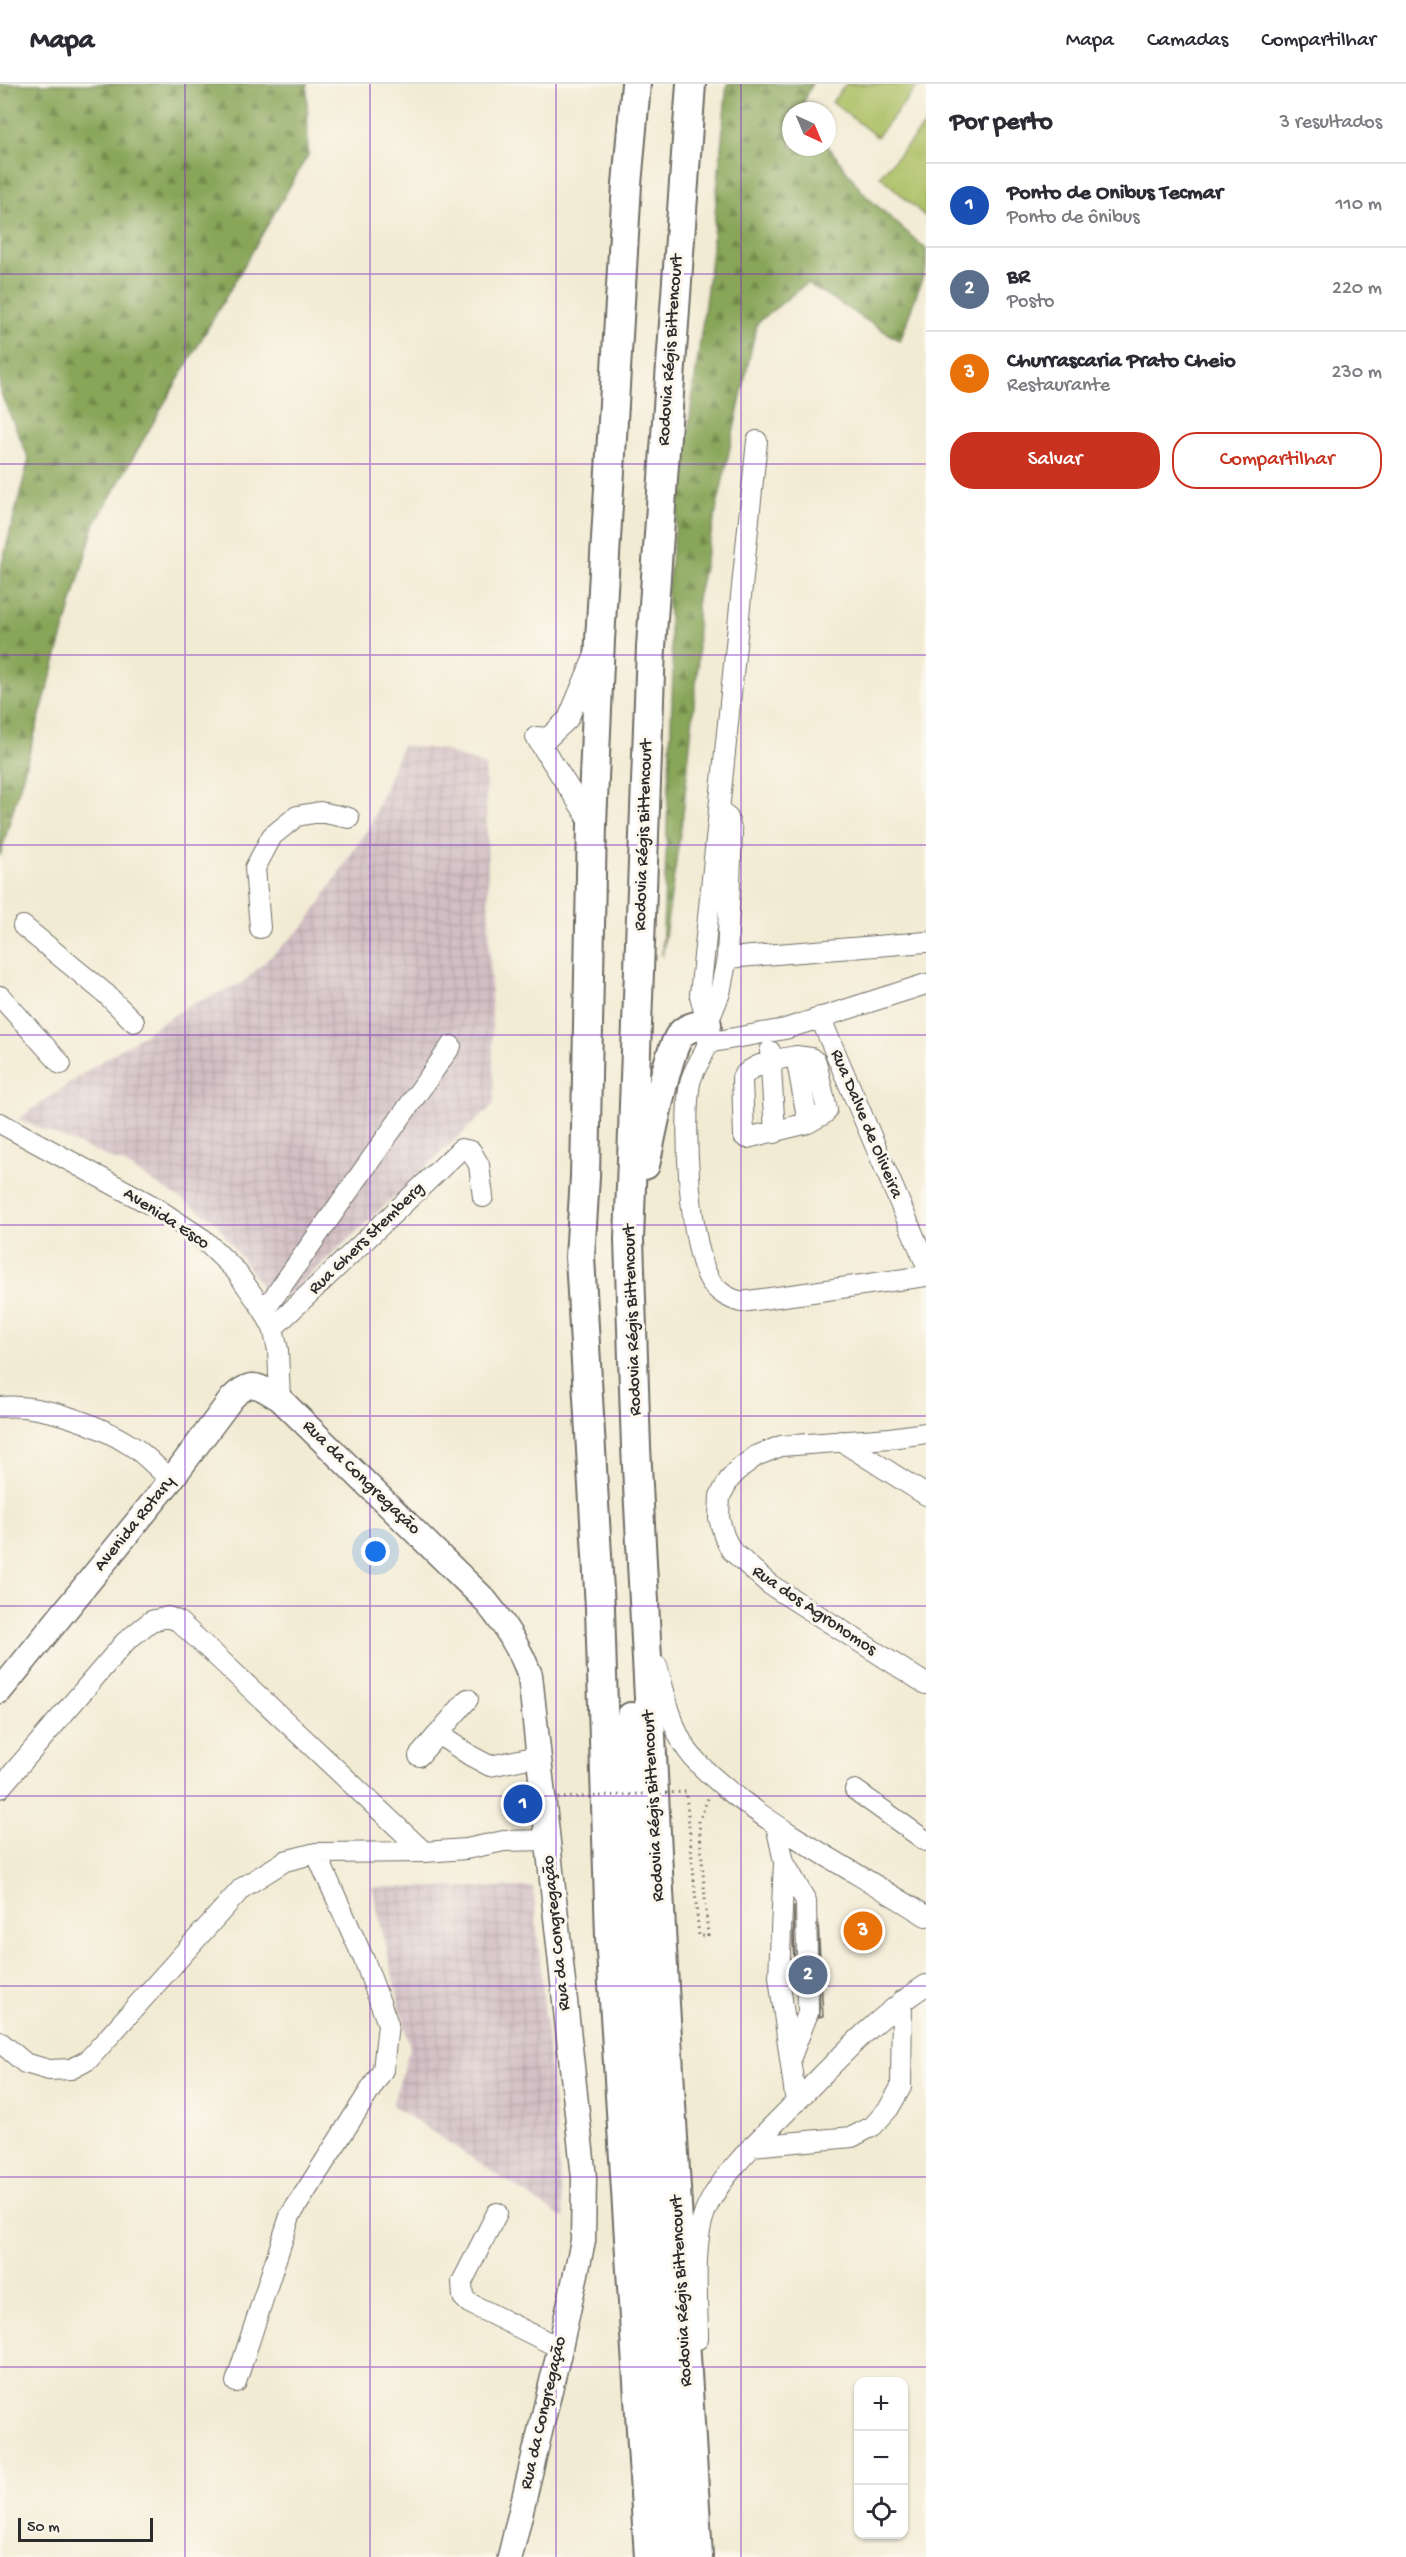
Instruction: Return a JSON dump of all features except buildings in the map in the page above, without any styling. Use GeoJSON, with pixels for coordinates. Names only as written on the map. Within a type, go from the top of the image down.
{"type":"FeatureCollection","features":[{"type":"Feature","properties":{"kind":"highway"},"geometry":{"type":"LineString","coordinates":[[636,84],[600,640],[592,824],[585,1177],[580,1257],[600,1608],[610,1936],[649,2557]]}},
{"type":"Feature","properties":{"kind":"highway","name":"Rodovia Régis Bittencourt"},"geometry":{"type":"LineString","coordinates":[[692,84],[651,648],[629,1240],[644,1605],[698,2557]]}},
{"type":"Feature","properties":{"kind":"highway"},"geometry":{"type":"LineString","coordinates":[[629,1240],[657,1107],[676,1041],[690,1028],[707,1034]]}},
{"type":"Feature","properties":{"kind":"highway"},"geometry":{"type":"LineString","coordinates":[[636,1447],[630,1628],[633,1840],[672,2557]]}},
{"type":"Feature","properties":{"kind":"highway"},"geometry":{"type":"LineString","coordinates":[[644,1605],[657,1666],[677,1896],[672,1937],[686,2094],[674,2163]]}},
{"type":"Feature","properties":{"kind":"highway"},"geometry":{"type":"LineString","coordinates":[[636,2557],[635,2544],[645,2485]]}},
{"type":"Feature","properties":{"kind":"main road","name":"Avenida Rotary"},"geometry":{"type":"LineString","coordinates":[[0,1691],[171,1480],[242,1388],[259,1386],[280,1399]]}},
{"type":"Feature","properties":{"kind":"main road","name":"Rua da Congregação"},"geometry":{"type":"LineString","coordinates":[[280,1399],[484,1599],[506,1625],[521,1651],[530,1675],[584,2178],[583,2241],[510,2557]]}},
{"type":"Feature","properties":{"kind":"street"},"geometry":{"type":"LineString","coordinates":[[707,1034],[700,995],[757,441]]}},
{"type":"Feature","properties":{"kind":"street"},"geometry":{"type":"LineString","coordinates":[[592,824],[536,737],[548,738],[568,719],[600,640]]}},
{"type":"Feature","properties":{"kind":"street"},"geometry":{"type":"LineString","coordinates":[[260,928],[255,868],[272,836],[297,816],[320,812],[349,818]]}},
{"type":"Feature","properties":{"kind":"street"},"geometry":{"type":"LineString","coordinates":[[719,812],[728,818],[732,832],[727,958],[720,993],[690,1082],[688,1150],[692,1210],[702,1260],[710,1281],[720,1293],[741,1302],[754,1302],[926,1276]]}},
{"type":"Feature","properties":{"kind":"street"},"geometry":{"type":"LineString","coordinates":[[23,926],[106,994],[134,1022]]}},
{"type":"Feature","properties":{"kind":"street"},"geometry":{"type":"LineString","coordinates":[[727,958],[926,942]]}},
{"type":"Feature","properties":{"kind":"street"},"geometry":{"type":"LineString","coordinates":[[707,1034],[768,1033],[889,998],[926,984]]}},
{"type":"Feature","properties":{"kind":"street"},"geometry":{"type":"LineString","coordinates":[[0,996],[61,1064]]}},
{"type":"Feature","properties":{"kind":"street","name":"Rua Dalve de Oliveira"},"geometry":{"type":"LineString","coordinates":[[820,1017],[926,1264]]}},
{"type":"Feature","properties":{"kind":"street"},"geometry":{"type":"LineString","coordinates":[[768,1033],[775,1132]]}},
{"type":"Feature","properties":{"kind":"street"},"geometry":{"type":"LineString","coordinates":[[269,1319],[452,1046]]}},
{"type":"Feature","properties":{"kind":"street"},"geometry":{"type":"LineString","coordinates":[[796,1056],[811,1058],[816,1062],[828,1110],[808,1123],[747,1138],[744,1136],[742,1078],[746,1072],[771,1061],[796,1056]]}},
{"type":"Feature","properties":{"kind":"street","name":"Avenida Esco"},"geometry":{"type":"LineString","coordinates":[[0,1123],[153,1206],[202,1239],[236,1271],[269,1319],[278,1350],[280,1399]]}},
{"type":"Feature","properties":{"kind":"street","name":"Rua Ghers Stemberg"},"geometry":{"type":"LineString","coordinates":[[269,1319],[461,1149],[471,1151],[479,1165],[483,1197]]}},
{"type":"Feature","properties":{"kind":"street"},"geometry":{"type":"LineString","coordinates":[[0,1407],[16,1406],[80,1420],[132,1446],[171,1480]]}},
{"type":"Feature","properties":{"kind":"street","name":"Rua dos Agronomos"},"geometry":{"type":"LineString","coordinates":[[926,1433],[781,1446],[756,1456],[740,1468],[720,1496],[719,1518],[731,1550],[769,1584],[926,1684]]}},
{"type":"Feature","properties":{"kind":"street"},"geometry":{"type":"LineString","coordinates":[[841,1441],[926,1495]]}},
{"type":"Feature","properties":{"kind":"street"},"geometry":{"type":"LineString","coordinates":[[0,1788],[125,1642],[151,1621],[168,1617],[178,1622],[213,1653],[424,1852]]}},
{"type":"Feature","properties":{"kind":"street"},"geometry":{"type":"LineString","coordinates":[[657,1666],[680,1737],[702,1767],[776,1825],[826,1858],[926,1916]]}},
{"type":"Feature","properties":{"kind":"street"},"geometry":{"type":"LineString","coordinates":[[419,1756],[468,1699]]}},
{"type":"Feature","properties":{"kind":"street"},"geometry":{"type":"LineString","coordinates":[[438,1734],[490,1766],[538,1756]]}},
{"type":"Feature","properties":{"kind":"street"},"geometry":{"type":"LineString","coordinates":[[855,1790],[926,1841]]}},
{"type":"Feature","properties":{"kind":"street"},"geometry":{"type":"LineString","coordinates":[[776,1825],[784,1862],[779,1977],[796,2103]]}},
{"type":"Feature","properties":{"kind":"street"},"geometry":{"type":"LineString","coordinates":[[0,2042],[25,2063],[49,2070],[71,2069],[88,2060],[242,1888],[285,1861],[316,1854],[424,1852],[466,1849],[504,1841],[546,1840]]}},
{"type":"Feature","properties":{"kind":"street"},"geometry":{"type":"LineString","coordinates":[[236,2382],[290,2216],[382,2070],[388,2024],[365,1962],[316,1854]]}},
{"type":"Feature","properties":{"kind":"street"},"geometry":{"type":"LineString","coordinates":[[784,1862],[806,1901],[808,2013],[790,2060]]}},
{"type":"Feature","properties":{"kind":"street"},"geometry":{"type":"LineString","coordinates":[[690,2426],[698,2341],[699,2234],[704,2213],[713,2194],[752,2146],[852,2044],[902,2001],[926,1985]]}},
{"type":"Feature","properties":{"kind":"street"},"geometry":{"type":"LineString","coordinates":[[752,2146],[852,2137],[873,2126],[889,2108],[901,2087],[902,2001]]}},
{"type":"Feature","properties":{"kind":"street"},"geometry":{"type":"LineString","coordinates":[[497,2213],[462,2282],[463,2297],[468,2303],[560,2348]]}},
{"type":"Feature","properties":{"kind":"path"},"geometry":{"type":"LineString","coordinates":[[558,1798],[686,1792],[699,1936],[708,1936],[699,1821],[715,1779]]}},
{"type":"Feature","properties":{"kind":"shaded area"},"geometry":{"type":"Polygon","coordinates":[[[402,745],[443,750],[485,766],[494,1104],[285,1298],[266,1293],[214,1220],[125,1164],[18,1119],[188,1006],[242,983],[306,924],[370,825],[402,745]]]}},
{"type":"Feature","properties":{"kind":"shaded area"},"geometry":{"type":"Polygon","coordinates":[[[372,1887],[533,1887],[564,2219],[392,2105],[410,2048],[372,1887]]]}},
{"type":"Feature","properties":{"kind":"green space"},"geometry":{"type":"Polygon","coordinates":[[[0,84],[307,84],[308,155],[94,525],[0,856],[0,571],[29,459],[0,391],[0,84]]]}},
{"type":"Feature","properties":{"kind":"green space"},"geometry":{"type":"Polygon","coordinates":[[[727,84],[812,84],[803,102],[782,102],[782,156],[835,156],[865,195],[926,249],[926,267],[900,341],[807,283],[757,323],[697,599],[698,665],[683,814],[662,957],[673,673],[667,591],[711,258],[727,84]]]}},
{"type":"Feature","properties":{"kind":"green space"},"geometry":{"type":"Polygon","coordinates":[[[846,84],[919,84],[877,137],[836,105],[836,102],[832,102],[846,84]]]}},
{"type":"Feature","properties":{"kind":"green space"},"geometry":{"type":"Polygon","coordinates":[[[926,124],[926,217],[880,176],[926,124]]]}},
{"type":"Feature","properties":{"kind":"place","name":"Ponto de Onibus Tecmar"},"geometry":{"type":"Point","coordinates":[523,1804]}},
{"type":"Feature","properties":{"kind":"place","name":"Churrascaria Prato Cheio"},"geometry":{"type":"Point","coordinates":[863,1931]}},
{"type":"Feature","properties":{"kind":"place","name":"BR"},"geometry":{"type":"Point","coordinates":[808,1975]}}]}
